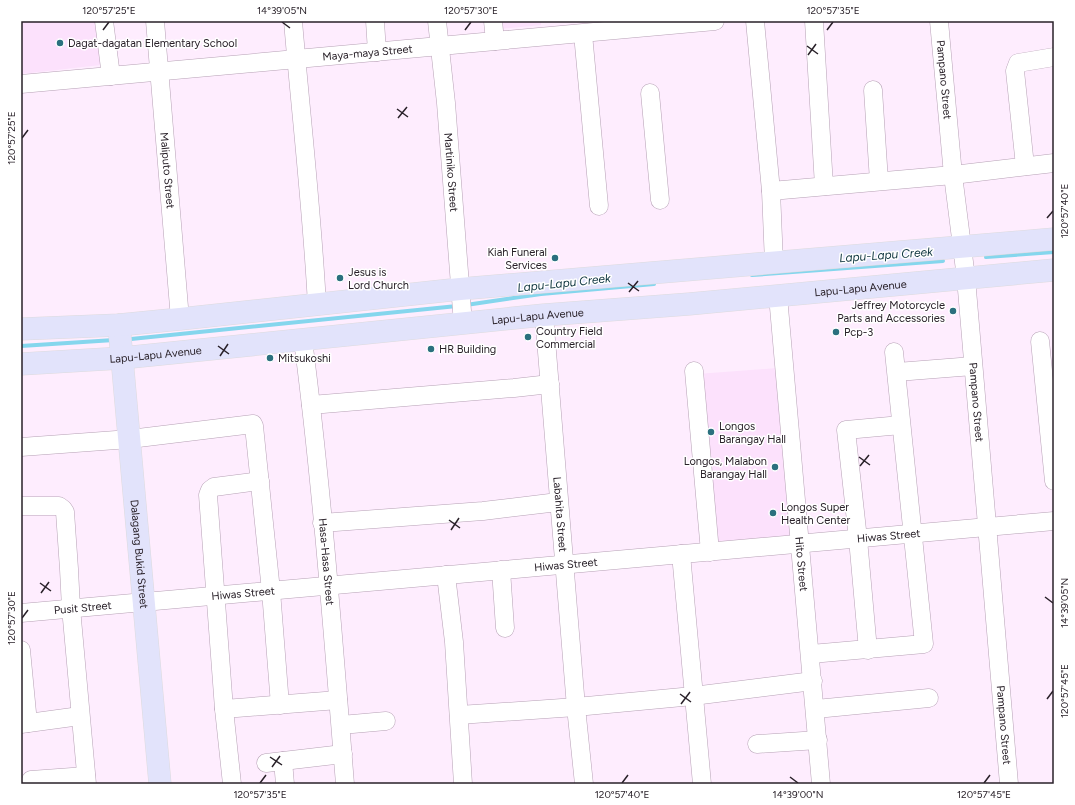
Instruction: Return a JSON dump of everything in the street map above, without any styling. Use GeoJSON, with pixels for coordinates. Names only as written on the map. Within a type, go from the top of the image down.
{"type":"FeatureCollection","features":[{"type":"Feature","properties":{"kind":"main road","name":"Lapu-Lapu Avenue"},"geometry":{"type":"LineString","coordinates":[[21,364],[122,358],[303,340],[462,307],[697,269],[1054,239]]}},
{"type":"Feature","properties":{"kind":"main road"},"geometry":{"type":"LineString","coordinates":[[697,269],[700,303]]}},
{"type":"Feature","properties":{"kind":"main road","name":"Lapu-Lapu Avenue"},"geometry":{"type":"LineString","coordinates":[[21,328],[119,325],[317,304],[462,307],[544,315],[700,303],[1054,270]]}},
{"type":"Feature","properties":{"kind":"main road","name":"Dalagang Bukid Street"},"geometry":{"type":"LineString","coordinates":[[119,325],[160,784]]}},
{"type":"Feature","properties":{"kind":"street"},"geometry":{"type":"LineString","coordinates":[[104,21],[111,76]]}},
{"type":"Feature","properties":{"kind":"street","name":"Maliputo Street"},"geometry":{"type":"LineString","coordinates":[[155,21],[180,319]]}},
{"type":"Feature","properties":{"kind":"street"},"geometry":{"type":"LineString","coordinates":[[293,21],[313,231],[317,304]]}},
{"type":"Feature","properties":{"kind":"street"},"geometry":{"type":"LineString","coordinates":[[374,21],[378,52]]}},
{"type":"Feature","properties":{"kind":"street","name":"Martiniko Street"},"geometry":{"type":"LineString","coordinates":[[437,21],[456,218],[462,307]]}},
{"type":"Feature","properties":{"kind":"street"},"geometry":{"type":"LineString","coordinates":[[493,21],[495,41]]}},
{"type":"Feature","properties":{"kind":"street","name":"Maya-maya Street"},"geometry":{"type":"LineString","coordinates":[[21,84],[495,41],[543,29],[583,34],[715,21]]}},
{"type":"Feature","properties":{"kind":"street"},"geometry":{"type":"LineString","coordinates":[[755,21],[771,191],[774,263]]}},
{"type":"Feature","properties":{"kind":"street"},"geometry":{"type":"LineString","coordinates":[[814,21],[824,186]]}},
{"type":"Feature","properties":{"kind":"street","name":"Pampano Street"},"geometry":{"type":"LineString","coordinates":[[939,21],[953,174],[966,278],[1009,784]]}},
{"type":"Feature","properties":{"kind":"street"},"geometry":{"type":"LineString","coordinates":[[583,34],[598,206]]}},
{"type":"Feature","properties":{"kind":"street"},"geometry":{"type":"LineString","coordinates":[[1025,166],[1014,71],[1018,63],[1054,57]]}},
{"type":"Feature","properties":{"kind":"street"},"geometry":{"type":"LineString","coordinates":[[873,90],[880,181]]}},
{"type":"Feature","properties":{"kind":"street"},"geometry":{"type":"LineString","coordinates":[[650,93],[660,200]]}},
{"type":"Feature","properties":{"kind":"street"},"geometry":{"type":"LineString","coordinates":[[771,191],[1054,163]]}},
{"type":"Feature","properties":{"kind":"street","name":"Hito Street"},"geometry":{"type":"LineString","coordinates":[[778,296],[816,709],[821,784]]}},
{"type":"Feature","properties":{"kind":"street","name":"Labahita Street"},"geometry":{"type":"LineString","coordinates":[[544,315],[558,502],[584,784]]}},
{"type":"Feature","properties":{"kind":"street","name":"Hasa-Hasa Street"},"geometry":{"type":"LineString","coordinates":[[303,340],[329,586],[346,784]]}},
{"type":"Feature","properties":{"kind":"street"},"geometry":{"type":"LineString","coordinates":[[1040,341],[1050,409],[1054,481]]}},
{"type":"Feature","properties":{"kind":"street"},"geometry":{"type":"LineString","coordinates":[[811,654],[924,644],[894,352]]}},
{"type":"Feature","properties":{"kind":"street"},"geometry":{"type":"LineString","coordinates":[[897,372],[973,366]]}},
{"type":"Feature","properties":{"kind":"street"},"geometry":{"type":"LineString","coordinates":[[694,371],[710,552]]}},
{"type":"Feature","properties":{"kind":"street"},"geometry":{"type":"LineString","coordinates":[[311,405],[550,384]]}},
{"type":"Feature","properties":{"kind":"street"},"geometry":{"type":"LineString","coordinates":[[21,447],[130,439],[251,423],[254,426],[260,481],[280,705]]}},
{"type":"Feature","properties":{"kind":"street"},"geometry":{"type":"LineString","coordinates":[[868,650],[846,430],[901,425]]}},
{"type":"Feature","properties":{"kind":"street"},"geometry":{"type":"LineString","coordinates":[[232,784],[224,709],[208,495],[210,490],[214,487],[260,481]]}},
{"type":"Feature","properties":{"kind":"street"},"geometry":{"type":"LineString","coordinates":[[322,522],[483,511],[558,502]]}},
{"type":"Feature","properties":{"kind":"street"},"geometry":{"type":"LineString","coordinates":[[21,506],[59,506],[65,512],[66,538],[70,569],[71,608],[86,780],[28,782]]}},
{"type":"Feature","properties":{"kind":"street"},"geometry":{"type":"LineString","coordinates":[[988,527],[1054,521]]}},
{"type":"Feature","properties":{"kind":"street","name":"Hiwas Street"},"geometry":{"type":"LineString","coordinates":[[144,602],[988,527]]}},
{"type":"Feature","properties":{"kind":"street"},"geometry":{"type":"LineString","coordinates":[[681,554],[702,784]]}},
{"type":"Feature","properties":{"kind":"street"},"geometry":{"type":"LineString","coordinates":[[501,570],[504,628]]}},
{"type":"Feature","properties":{"kind":"street"},"geometry":{"type":"LineString","coordinates":[[446,575],[454,642],[463,784]]}},
{"type":"Feature","properties":{"kind":"street","name":"Pusit Street"},"geometry":{"type":"LineString","coordinates":[[21,613],[144,602]]}},
{"type":"Feature","properties":{"kind":"street"},"geometry":{"type":"LineString","coordinates":[[21,650],[24,723],[80,716]]}},
{"type":"Feature","properties":{"kind":"street"},"geometry":{"type":"LineString","coordinates":[[459,716],[693,696],[813,681]]}},
{"type":"Feature","properties":{"kind":"street"},"geometry":{"type":"LineString","coordinates":[[816,709],[929,698]]}},
{"type":"Feature","properties":{"kind":"street"},"geometry":{"type":"LineString","coordinates":[[224,709],[338,700]]}},
{"type":"Feature","properties":{"kind":"street"},"geometry":{"type":"LineString","coordinates":[[340,725],[386,721]]}},
{"type":"Feature","properties":{"kind":"street"},"geometry":{"type":"LineString","coordinates":[[757,744],[818,740]]}},
{"type":"Feature","properties":{"kind":"street"},"geometry":{"type":"LineString","coordinates":[[286,784],[275,762],[343,754]]}},
{"type":"Feature","properties":{"kind":"shaded area","name":"Dagat-dagatan Elementary School"},"geometry":{"type":"Polygon","coordinates":[[[21,21],[97,21],[101,65],[21,74],[21,21]]]}},
{"type":"Feature","properties":{"kind":"shaded area"},"geometry":{"type":"Polygon","coordinates":[[[498,21],[541,21],[541,25],[499,29],[498,21]]]}},
{"type":"Feature","properties":{"kind":"shaded area"},"geometry":{"type":"Polygon","coordinates":[[[777,368],[791,536],[711,545],[697,374],[777,368]]]}},
{"type":"Feature","properties":{"kind":"waterway","name":"Lapu-Lapu Creek"},"geometry":{"type":"LineString","coordinates":[[986,257],[1054,252]]}},
{"type":"Feature","properties":{"kind":"waterway","name":"Lapu-Lapu Creek"},"geometry":{"type":"LineString","coordinates":[[752,275],[943,261]]}},
{"type":"Feature","properties":{"kind":"waterway","name":"Lapu-Lapu Creek"},"geometry":{"type":"LineString","coordinates":[[466,305],[541,294],[654,284]]}},
{"type":"Feature","properties":{"kind":"waterway"},"geometry":{"type":"LineString","coordinates":[[131,339],[457,306]]}},
{"type":"Feature","properties":{"kind":"waterway"},"geometry":{"type":"LineString","coordinates":[[21,346],[114,340]]}},
{"type":"Feature","properties":{"kind":"place","name":"Dagat-dagatan Elementary School"},"geometry":{"type":"Point","coordinates":[60,43]}},
{"type":"Feature","properties":{"kind":"place","name":"Kiah Funeral Services"},"geometry":{"type":"Point","coordinates":[555,258]}},
{"type":"Feature","properties":{"kind":"place","name":"Jesus is Lord Church"},"geometry":{"type":"Point","coordinates":[340,278]}},
{"type":"Feature","properties":{"kind":"place","name":"Jeffrey Motorcycle Parts and Accessories"},"geometry":{"type":"Point","coordinates":[953,311]}},
{"type":"Feature","properties":{"kind":"place","name":"Pcp-3"},"geometry":{"type":"Point","coordinates":[836,332]}},
{"type":"Feature","properties":{"kind":"place","name":"Country Field Commercial"},"geometry":{"type":"Point","coordinates":[528,337]}},
{"type":"Feature","properties":{"kind":"place","name":"HR Building"},"geometry":{"type":"Point","coordinates":[431,349]}},
{"type":"Feature","properties":{"kind":"place","name":"Mitsukoshi"},"geometry":{"type":"Point","coordinates":[270,358]}},
{"type":"Feature","properties":{"kind":"place","name":"Longos Barangay Hall"},"geometry":{"type":"Point","coordinates":[711,432]}},
{"type":"Feature","properties":{"kind":"place","name":"Longos, Malabon Barangay Hall"},"geometry":{"type":"Point","coordinates":[775,467]}},
{"type":"Feature","properties":{"kind":"place","name":"Longos Super Health Center"},"geometry":{"type":"Point","coordinates":[773,513]}}]}
